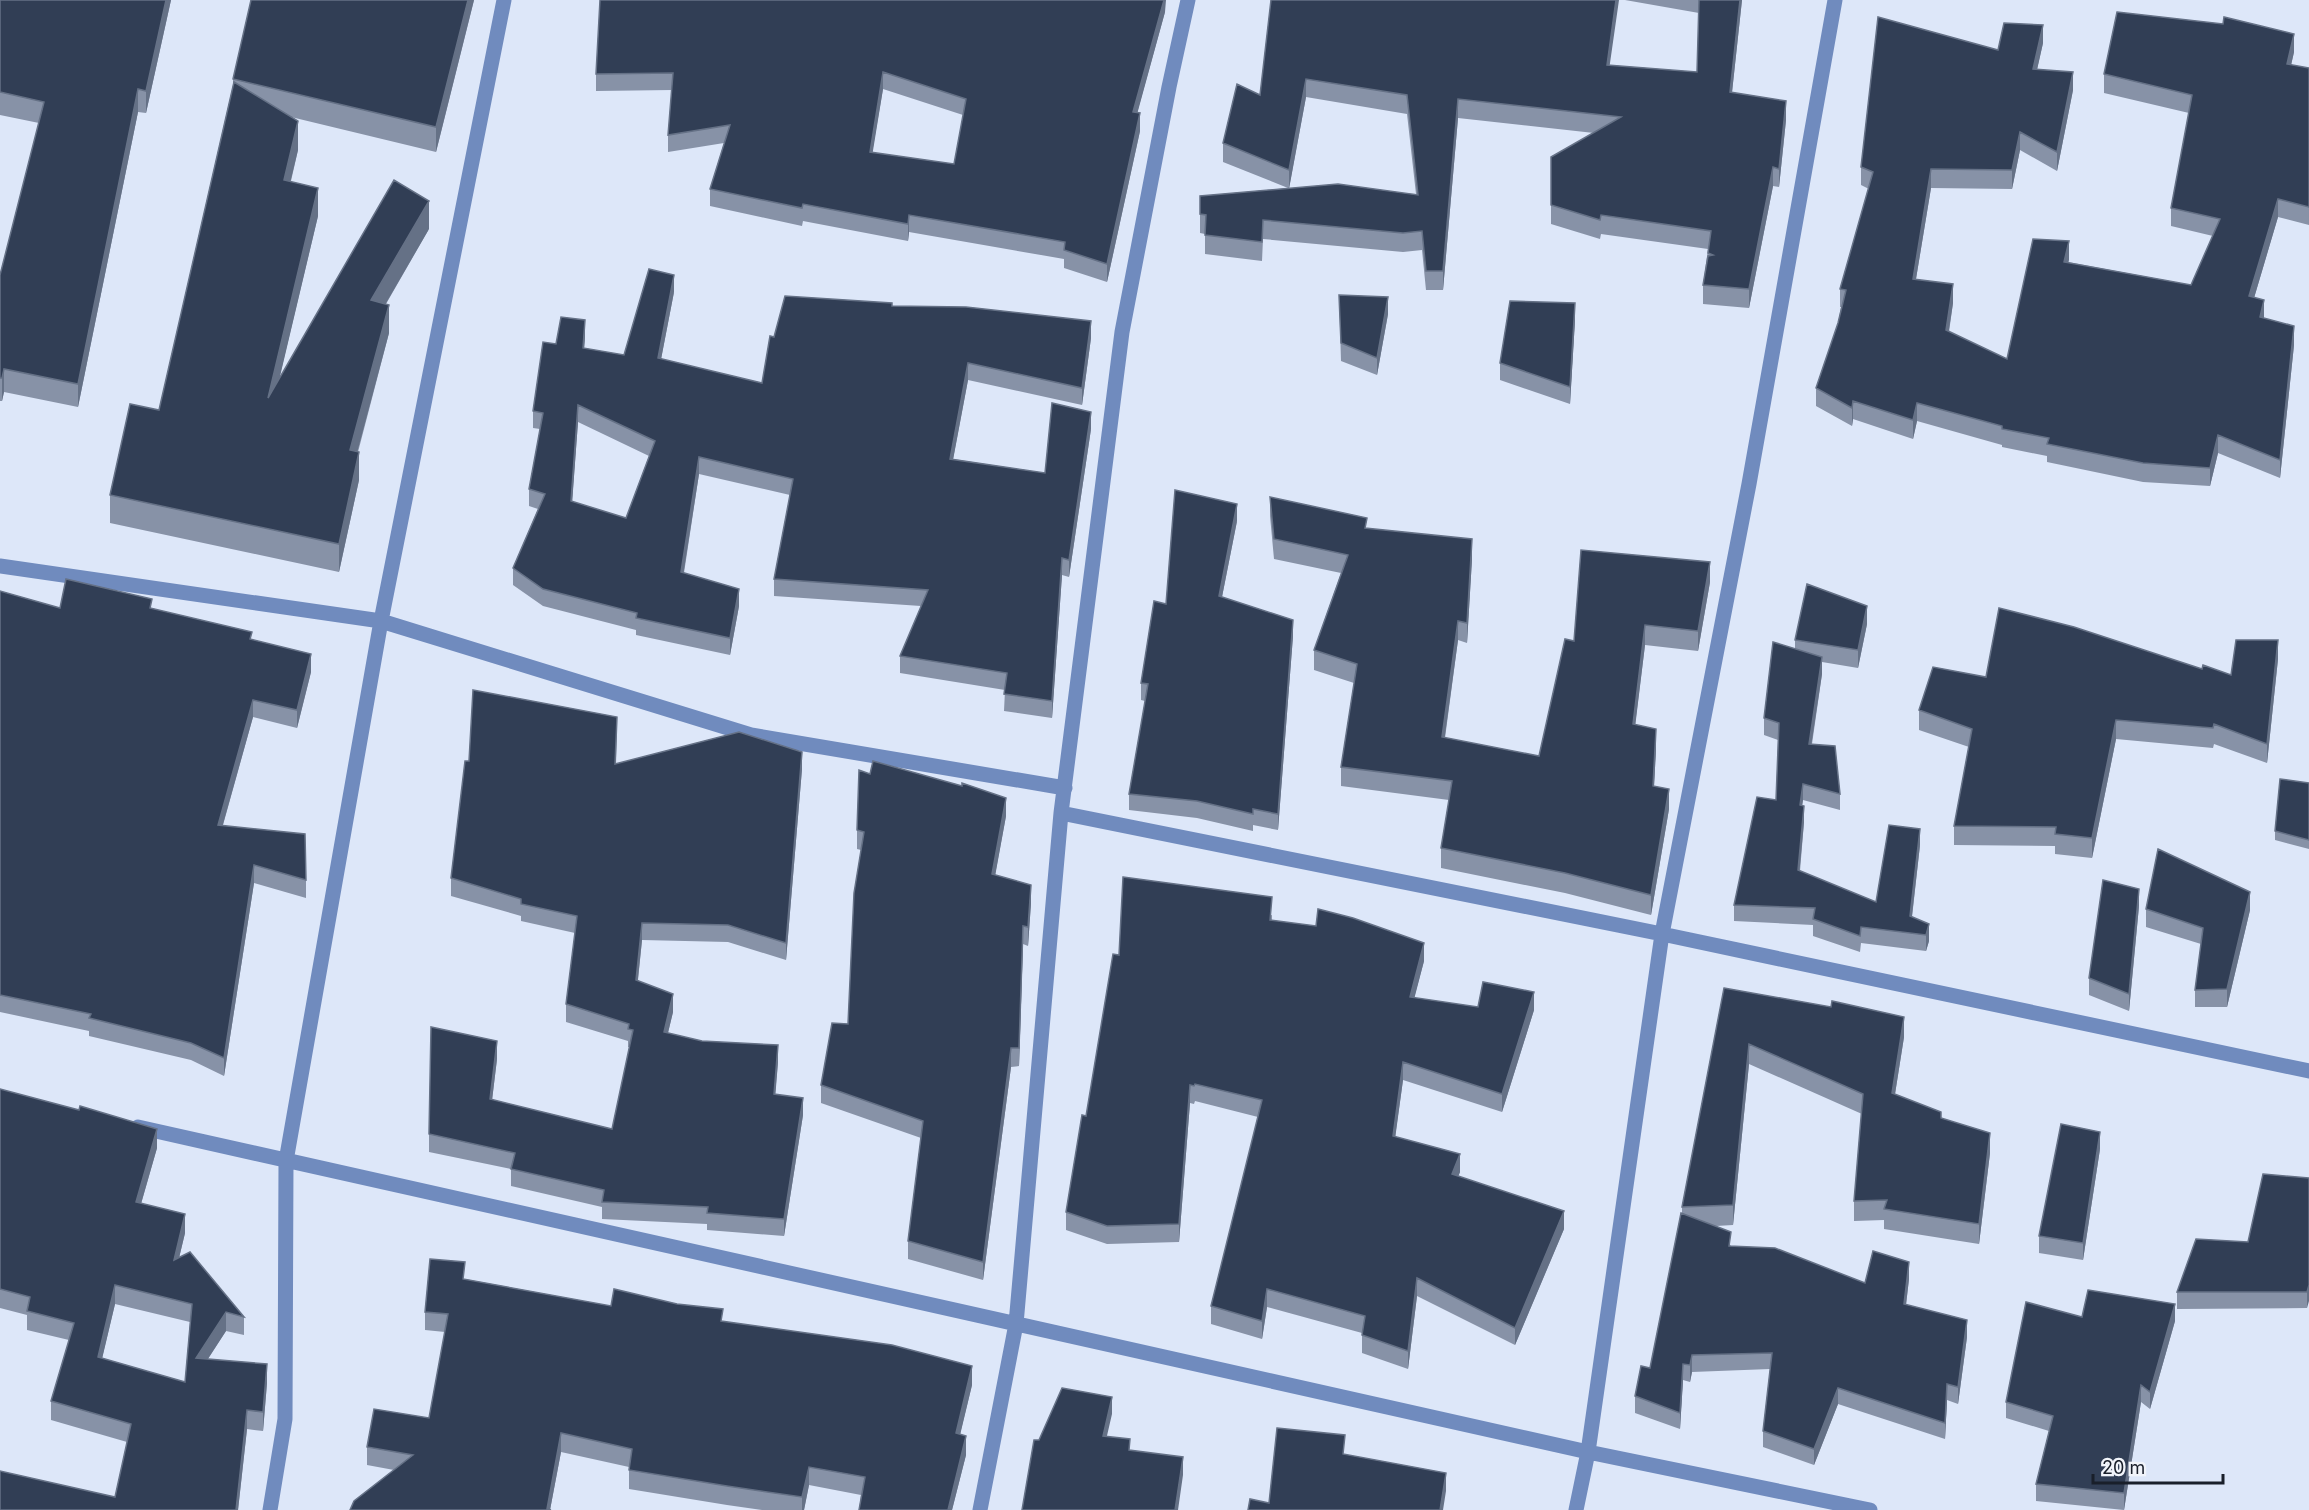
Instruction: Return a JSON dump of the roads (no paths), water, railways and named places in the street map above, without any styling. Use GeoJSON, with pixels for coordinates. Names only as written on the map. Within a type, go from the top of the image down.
{"type":"FeatureCollection","features":[{"type":"Feature","properties":{"kind":"street"},"geometry":{"type":"LineString","coordinates":[[270,1510],[285,1419],[286,1161],[381,621],[504,0]]}},
{"type":"Feature","properties":{"kind":"street"},"geometry":{"type":"LineString","coordinates":[[980,1510],[1016,1324],[1061,813],[1122,332],[1188,0]]}},
{"type":"Feature","properties":{"kind":"street"},"geometry":{"type":"LineString","coordinates":[[1576,1510],[1588,1452],[1662,934],[1749,484],[1834,0]]}},
{"type":"Feature","properties":{"kind":"street"},"geometry":{"type":"LineString","coordinates":[[0,566],[381,621],[751,735],[1065,788]]}},
{"type":"Feature","properties":{"kind":"street"},"geometry":{"type":"LineString","coordinates":[[1061,813],[1662,934],[2309,1071]]}},
{"type":"Feature","properties":{"kind":"street"},"geometry":{"type":"LineString","coordinates":[[126,1125],[1588,1452],[1870,1510]]}}]}
